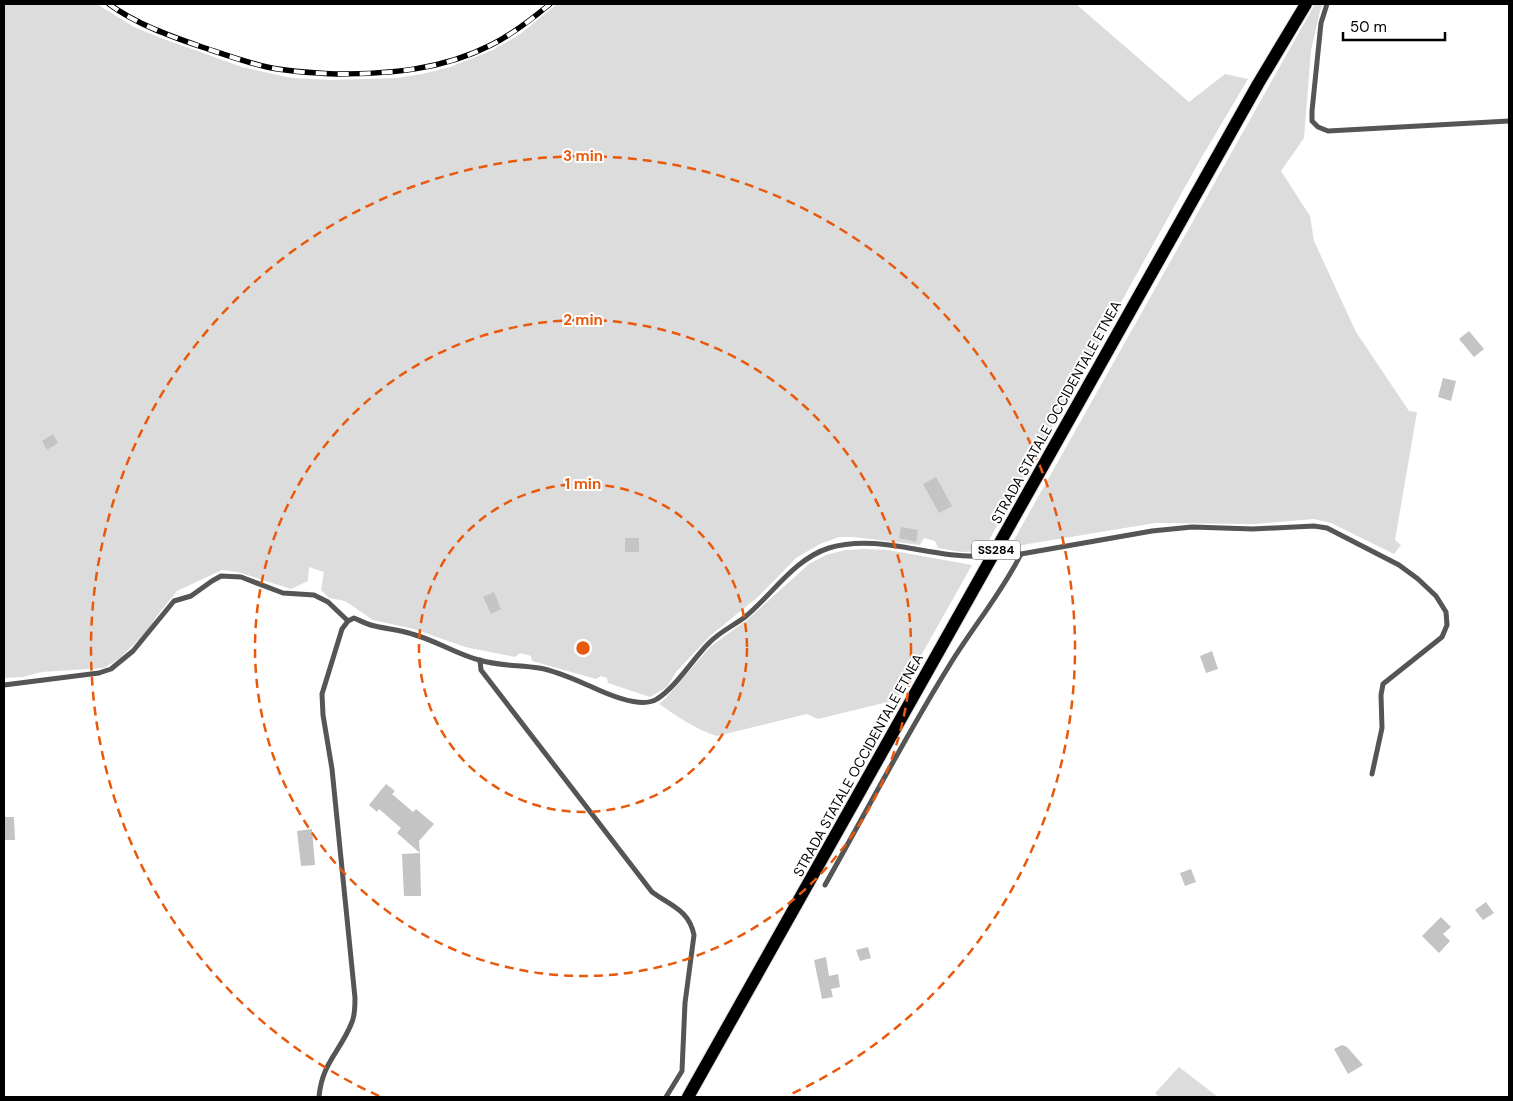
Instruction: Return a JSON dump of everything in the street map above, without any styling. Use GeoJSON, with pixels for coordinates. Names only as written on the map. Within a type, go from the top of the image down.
{"type":"FeatureCollection","features":[{"type":"Feature","properties":{"kind":"main road","name":"STRADA STATALE OCCIDENTALE ETNEA"},"geometry":{"type":"LineString","coordinates":[[688,1097],[1258,84],[1306,4]]}},
{"type":"Feature","properties":{"kind":"lane"},"geometry":{"type":"LineString","coordinates":[[1327,4],[1321,23],[1312,112],[1312,121],[1318,127],[1328,130],[1509,121]]}},
{"type":"Feature","properties":{"kind":"lane"},"geometry":{"type":"LineString","coordinates":[[1006,554],[1021,554],[1152,531],[1192,527],[1253,529],[1314,526],[1328,528],[1399,565],[1436,596],[1446,612],[1447,625],[1442,637],[1383,684],[1381,695],[1382,728],[1372,774]]}},
{"type":"Feature","properties":{"kind":"lane"},"geometry":{"type":"LineString","coordinates":[[319,1097],[322,1075],[349,1030],[355,1011],[347,908],[322,694],[342,629],[348,620],[354,618],[373,626],[412,634],[480,660],[542,668],[579,681],[610,695],[647,702],[656,700],[663,694],[709,643],[744,617],[795,568],[828,548],[867,543],[966,557],[982,556]]}},
{"type":"Feature","properties":{"kind":"lane"},"geometry":{"type":"LineString","coordinates":[[825,885],[949,666],[984,612],[1008,580],[1021,554]]}},
{"type":"Feature","properties":{"kind":"lane"},"geometry":{"type":"LineString","coordinates":[[4,685],[99,673],[111,668],[133,650],[174,601],[191,596],[212,580],[221,576],[241,577],[284,593],[314,595],[328,602],[348,620]]}},
{"type":"Feature","properties":{"kind":"lane"},"geometry":{"type":"LineString","coordinates":[[480,660],[481,670],[652,892],[681,912],[692,926],[694,935],[685,1003],[682,1071],[666,1097]]}},
{"type":"Feature","properties":{"kind":"shaded area"},"geometry":{"type":"Polygon","coordinates":[[[4,4],[97,4],[134,27],[242,67],[292,78],[331,80],[396,78],[450,67],[493,50],[519,35],[557,4],[1076,4],[1189,102],[1225,74],[1248,79],[1200,160],[983,551],[961,552],[938,548],[935,541],[924,538],[920,545],[853,537],[839,537],[820,544],[796,558],[758,597],[711,635],[676,672],[667,687],[650,697],[608,683],[607,678],[601,676],[596,679],[532,661],[531,656],[520,653],[515,657],[465,647],[414,629],[373,620],[345,601],[329,598],[321,590],[324,572],[309,567],[308,581],[291,589],[238,572],[222,570],[177,591],[149,629],[120,658],[104,668],[41,672],[23,677],[4,678],[4,4]]]}},
{"type":"Feature","properties":{"kind":"shaded area"},"geometry":{"type":"Polygon","coordinates":[[[1315,4],[1323,4],[1311,50],[1304,138],[1281,171],[1310,216],[1314,241],[1356,332],[1409,411],[1417,412],[1395,540],[1401,545],[1394,554],[1331,523],[1314,519],[1255,524],[1155,523],[1010,547],[1315,4]]]}},
{"type":"Feature","properties":{"kind":"shaded area"},"geometry":{"type":"Polygon","coordinates":[[[845,550],[888,550],[972,565],[896,700],[818,719],[807,714],[717,736],[694,726],[659,704],[711,646],[747,620],[809,564],[826,555],[845,550]]]}},
{"type":"Feature","properties":{"kind":"shaded area"},"geometry":{"type":"Polygon","coordinates":[[[1179,1067],[1218,1097],[1159,1097],[1155,1093],[1179,1067]]]}},
{"type":"Feature","properties":{"kind":"building"},"geometry":{"type":"Polygon","coordinates":[[[1469,331],[1484,349],[1474,357],[1459,339],[1469,331]]]}},
{"type":"Feature","properties":{"kind":"building"},"geometry":{"type":"Polygon","coordinates":[[[1443,378],[1456,381],[1451,401],[1438,397],[1443,378]]]}},
{"type":"Feature","properties":{"kind":"building"},"geometry":{"type":"Polygon","coordinates":[[[53,434],[58,443],[47,450],[42,441],[53,434]]]}},
{"type":"Feature","properties":{"kind":"building"},"geometry":{"type":"Polygon","coordinates":[[[936,477],[952,506],[939,513],[923,484],[936,477]]]}},
{"type":"Feature","properties":{"kind":"building"},"geometry":{"type":"Polygon","coordinates":[[[901,527],[918,530],[916,542],[899,538],[901,527]]]}},
{"type":"Feature","properties":{"kind":"building"},"geometry":{"type":"Polygon","coordinates":[[[625,538],[639,538],[639,552],[625,552],[625,538]]]}},
{"type":"Feature","properties":{"kind":"building"},"geometry":{"type":"Polygon","coordinates":[[[494,592],[501,609],[491,614],[483,597],[494,592]]]}},
{"type":"Feature","properties":{"kind":"building"},"geometry":{"type":"Polygon","coordinates":[[[1212,651],[1218,669],[1206,673],[1200,656],[1212,651]]]}},
{"type":"Feature","properties":{"kind":"building"},"geometry":{"type":"Polygon","coordinates":[[[386,784],[395,791],[392,794],[413,812],[416,809],[434,824],[419,841],[420,853],[397,833],[401,828],[379,809],[377,812],[369,805],[386,784]]]}},
{"type":"Feature","properties":{"kind":"building"},"geometry":{"type":"Polygon","coordinates":[[[4,817],[14,817],[15,840],[4,840],[4,817]]]}},
{"type":"Feature","properties":{"kind":"building"},"geometry":{"type":"Polygon","coordinates":[[[312,829],[315,865],[301,866],[297,831],[312,829]]]}},
{"type":"Feature","properties":{"kind":"building"},"geometry":{"type":"Polygon","coordinates":[[[420,853],[421,896],[404,896],[402,854],[420,853]]]}},
{"type":"Feature","properties":{"kind":"building"},"geometry":{"type":"Polygon","coordinates":[[[1191,869],[1196,882],[1185,886],[1180,873],[1191,869]]]}},
{"type":"Feature","properties":{"kind":"building"},"geometry":{"type":"Polygon","coordinates":[[[1486,902],[1494,913],[1483,920],[1475,910],[1486,902]]]}},
{"type":"Feature","properties":{"kind":"building"},"geometry":{"type":"Polygon","coordinates":[[[1441,917],[1451,927],[1443,934],[1450,941],[1439,953],[1422,936],[1441,917]]]}},
{"type":"Feature","properties":{"kind":"building"},"geometry":{"type":"Polygon","coordinates":[[[868,947],[871,958],[860,961],[856,950],[868,947]]]}},
{"type":"Feature","properties":{"kind":"building"},"geometry":{"type":"Polygon","coordinates":[[[826,957],[829,976],[838,974],[840,987],[831,989],[833,997],[822,999],[814,960],[826,957]]]}},
{"type":"Feature","properties":{"kind":"building"},"geometry":{"type":"Polygon","coordinates":[[[1342,1045],[1347,1047],[1363,1065],[1348,1074],[1334,1049],[1342,1045]]]}},
{"type":"Feature","properties":{"kind":"railway"},"geometry":{"type":"LineString","coordinates":[[109,4],[130,18],[154,29],[242,60],[284,70],[336,74],[376,73],[415,69],[454,60],[499,41],[550,4]]}}]}
